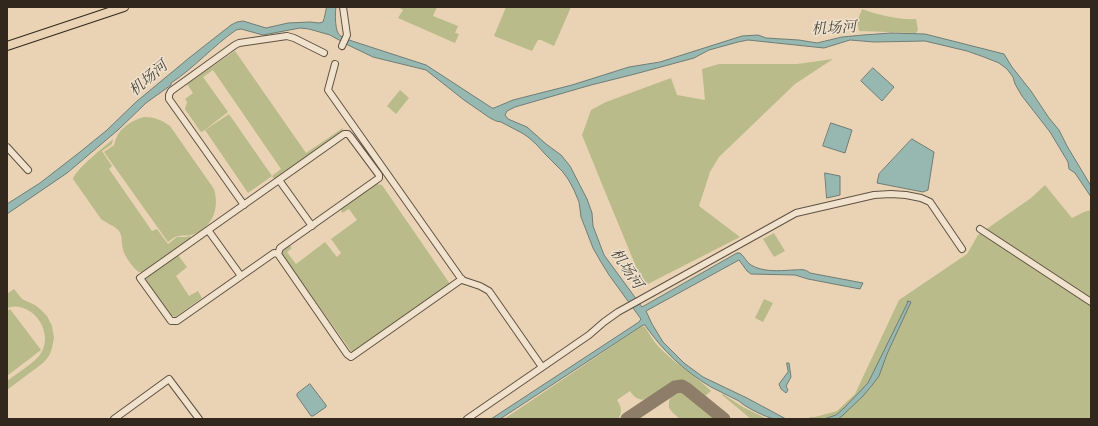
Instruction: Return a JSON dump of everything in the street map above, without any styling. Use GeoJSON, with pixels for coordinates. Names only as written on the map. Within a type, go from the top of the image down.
{"type":"FeatureCollection","features":[{"type":"Feature","properties":{"kind":"main road"},"geometry":{"type":"LineString","coordinates":[[7,46],[124,7]]}},
{"type":"Feature","properties":{"kind":"street"},"geometry":{"type":"LineString","coordinates":[[342,46],[347,35],[343,7]]}},
{"type":"Feature","properties":{"kind":"street"},"geometry":{"type":"LineString","coordinates":[[244,204],[169,98],[171,91],[239,43],[287,36],[294,38],[324,54]]}},
{"type":"Feature","properties":{"kind":"street"},"geometry":{"type":"LineString","coordinates":[[335,64],[328,90],[462,280],[480,286],[489,291],[542,367]]}},
{"type":"Feature","properties":{"kind":"street"},"geometry":{"type":"LineString","coordinates":[[344,134],[348,134],[379,175],[379,178],[280,248],[278,254],[274,253],[177,321],[171,321],[140,278],[344,134]]}},
{"type":"Feature","properties":{"kind":"street"},"geometry":{"type":"LineString","coordinates":[[7,147],[28,170]]}},
{"type":"Feature","properties":{"kind":"street"},"geometry":{"type":"LineString","coordinates":[[279,180],[312,226]]}},
{"type":"Feature","properties":{"kind":"street"},"geometry":{"type":"LineString","coordinates":[[467,419],[589,335],[618,312],[796,213],[874,195],[891,194],[921,198],[930,202],[962,249]]}},
{"type":"Feature","properties":{"kind":"street"},"geometry":{"type":"LineString","coordinates":[[980,229],[1091,302]]}},
{"type":"Feature","properties":{"kind":"street"},"geometry":{"type":"LineString","coordinates":[[208,230],[241,276]]}},
{"type":"Feature","properties":{"kind":"street"},"geometry":{"type":"LineString","coordinates":[[278,254],[351,358],[462,280]]}},
{"type":"Feature","properties":{"kind":"street"},"geometry":{"type":"LineString","coordinates":[[114,419],[168,378],[199,419]]}},
{"type":"Feature","properties":{"kind":"green space"},"geometry":{"type":"Polygon","coordinates":[[[398,7],[437,7],[433,16],[458,26],[455,33],[459,34],[455,43],[398,18],[403,10],[398,7]]]}},
{"type":"Feature","properties":{"kind":"green space"},"geometry":{"type":"Polygon","coordinates":[[[506,7],[571,7],[554,46],[538,40],[532,51],[494,36],[506,7]]]}},
{"type":"Feature","properties":{"kind":"green space"},"geometry":{"type":"Polygon","coordinates":[[[862,9],[888,17],[916,19],[918,30],[916,33],[859,31],[857,22],[862,9]]]}},
{"type":"Feature","properties":{"kind":"green space"},"geometry":{"type":"Polygon","coordinates":[[[235,51],[306,153],[343,128],[342,132],[274,179],[272,176],[281,169],[213,70],[203,77],[228,112],[202,132],[200,131],[185,109],[187,102],[185,99],[193,93],[187,84],[235,51]]]}},
{"type":"Feature","properties":{"kind":"green space"},"geometry":{"type":"Polygon","coordinates":[[[833,59],[795,84],[719,157],[710,172],[699,206],[740,237],[644,286],[582,135],[591,110],[606,102],[671,78],[677,95],[705,100],[702,69],[719,64],[797,64],[833,59]]]}},
{"type":"Feature","properties":{"kind":"green space"},"geometry":{"type":"Polygon","coordinates":[[[400,90],[409,98],[396,114],[387,106],[400,90]]]}},
{"type":"Feature","properties":{"kind":"green space"},"geometry":{"type":"Polygon","coordinates":[[[229,114],[272,176],[248,193],[205,130],[229,114]]]}},
{"type":"Feature","properties":{"kind":"green space"},"geometry":{"type":"Polygon","coordinates":[[[144,117],[158,119],[170,126],[214,189],[216,196],[213,217],[204,228],[191,235],[176,237],[168,242],[104,152],[114,145],[118,135],[124,127],[133,121],[144,117]]]}},
{"type":"Feature","properties":{"kind":"green space"},"geometry":{"type":"Polygon","coordinates":[[[113,139],[112,144],[102,151],[112,166],[109,169],[152,231],[157,229],[168,244],[177,237],[190,236],[191,238],[142,272],[139,272],[135,268],[125,255],[119,231],[101,219],[73,179],[84,164],[113,139]]]}},
{"type":"Feature","properties":{"kind":"green space"},"geometry":{"type":"Polygon","coordinates":[[[377,184],[382,185],[450,284],[353,352],[281,253],[284,248],[290,246],[292,248],[287,252],[296,264],[325,242],[337,257],[341,253],[331,239],[357,220],[349,209],[342,213],[342,207],[377,184]]]}},
{"type":"Feature","properties":{"kind":"green space"},"geometry":{"type":"Polygon","coordinates":[[[1045,185],[1072,218],[1091,210],[1091,419],[809,419],[810,417],[837,411],[855,394],[899,300],[967,254],[978,235],[1031,198],[1045,185]]]}},
{"type":"Feature","properties":{"kind":"green space"},"geometry":{"type":"Polygon","coordinates":[[[774,233],[785,251],[774,257],[763,239],[774,233]]]}},
{"type":"Feature","properties":{"kind":"green space"},"geometry":{"type":"Polygon","coordinates":[[[178,255],[187,267],[176,276],[189,296],[198,291],[202,298],[175,317],[171,315],[145,279],[178,255]]]}},
{"type":"Feature","properties":{"kind":"green space"},"geometry":{"type":"Polygon","coordinates":[[[14,289],[22,299],[35,305],[47,316],[52,326],[54,338],[49,356],[43,363],[7,390],[7,381],[30,364],[41,353],[45,339],[42,325],[38,318],[32,313],[19,307],[7,308],[7,294],[14,289]]]}},
{"type":"Feature","properties":{"kind":"green space"},"geometry":{"type":"Polygon","coordinates":[[[764,299],[773,303],[763,322],[755,318],[764,299]]]}},
{"type":"Feature","properties":{"kind":"green space"},"geometry":{"type":"Polygon","coordinates":[[[10,309],[41,350],[7,376],[7,311],[10,309]]]}},
{"type":"Feature","properties":{"kind":"green space"},"geometry":{"type":"Polygon","coordinates":[[[642,326],[645,327],[659,348],[711,391],[705,396],[691,385],[681,381],[670,384],[643,400],[636,398],[630,391],[617,400],[621,409],[621,414],[618,419],[504,419],[642,326]]]}},
{"type":"Feature","properties":{"kind":"green space"},"geometry":{"type":"Polygon","coordinates":[[[679,392],[687,394],[716,419],[680,419],[669,408],[669,401],[671,397],[674,393],[679,392]]]}},
{"type":"Feature","properties":{"kind":"green space"},"geometry":{"type":"Polygon","coordinates":[[[723,394],[743,407],[767,419],[751,419],[722,395],[723,394]]]}},
{"type":"Feature","properties":{"kind":"water"},"geometry":{"type":"Polygon","coordinates":[[[327,7],[336,7],[336,27],[338,33],[342,37],[426,65],[492,108],[513,100],[572,85],[629,67],[660,62],[742,36],[758,35],[766,38],[799,40],[817,43],[842,37],[863,35],[891,33],[925,34],[1004,54],[1059,130],[1091,186],[1091,197],[1075,173],[1069,169],[1068,162],[1050,132],[1022,96],[1013,77],[1007,69],[999,63],[967,51],[925,41],[874,42],[850,40],[824,48],[748,40],[709,50],[694,58],[591,85],[515,107],[507,111],[505,115],[508,119],[527,127],[561,155],[570,166],[587,199],[592,213],[593,226],[604,255],[642,307],[737,253],[740,253],[751,265],[760,269],[776,271],[804,270],[810,273],[863,283],[860,289],[795,275],[751,274],[739,260],[646,311],[663,342],[684,363],[703,377],[786,419],[771,418],[756,412],[739,401],[701,381],[674,359],[645,325],[643,325],[500,419],[491,419],[639,322],[641,319],[609,275],[593,248],[581,217],[579,202],[568,179],[528,137],[501,122],[490,118],[426,70],[373,57],[330,35],[309,29],[300,28],[263,35],[241,29],[236,30],[188,71],[171,83],[171,85],[146,103],[118,130],[67,173],[7,214],[7,204],[40,183],[80,152],[107,130],[136,102],[231,25],[243,21],[266,28],[288,23],[319,23],[323,22],[327,7]]]}},
{"type":"Feature","properties":{"kind":"water"},"geometry":{"type":"Polygon","coordinates":[[[873,68],[894,87],[882,101],[861,81],[873,68]]]}},
{"type":"Feature","properties":{"kind":"water"},"geometry":{"type":"Polygon","coordinates":[[[831,123],[852,130],[845,153],[823,146],[831,123]]]}},
{"type":"Feature","properties":{"kind":"water"},"geometry":{"type":"Polygon","coordinates":[[[912,139],[934,152],[928,190],[923,192],[877,183],[879,174],[912,139]]]}},
{"type":"Feature","properties":{"kind":"water"},"geometry":{"type":"Polygon","coordinates":[[[825,173],[840,176],[840,195],[827,198],[825,173]]]}},
{"type":"Feature","properties":{"kind":"water"},"geometry":{"type":"Polygon","coordinates":[[[908,301],[911,302],[887,354],[879,376],[863,396],[842,416],[838,419],[824,419],[836,415],[868,383],[908,301]]]}},
{"type":"Feature","properties":{"kind":"water"},"geometry":{"type":"Polygon","coordinates":[[[787,363],[789,363],[791,377],[786,386],[788,390],[786,393],[781,389],[779,384],[788,372],[787,363]]]}},
{"type":"Feature","properties":{"kind":"water"},"geometry":{"type":"Polygon","coordinates":[[[310,384],[326,405],[326,407],[313,416],[311,416],[297,396],[297,394],[310,384]]]}},
{"type":"Feature","properties":{"kind":"taxiway"},"geometry":{"type":"LineString","coordinates":[[627,419],[675,387],[682,386],[724,419]]}},
{"type":"Feature","properties":{"kind":"water label","name":"机场河"},"geometry":{"type":"Point","coordinates":[834,29]}},
{"type":"Feature","properties":{"kind":"water label","name":"机场河"},"geometry":{"type":"Point","coordinates":[149,79]}},
{"type":"Feature","properties":{"kind":"water label","name":"机场河"},"geometry":{"type":"Point","coordinates":[626,269]}}]}
